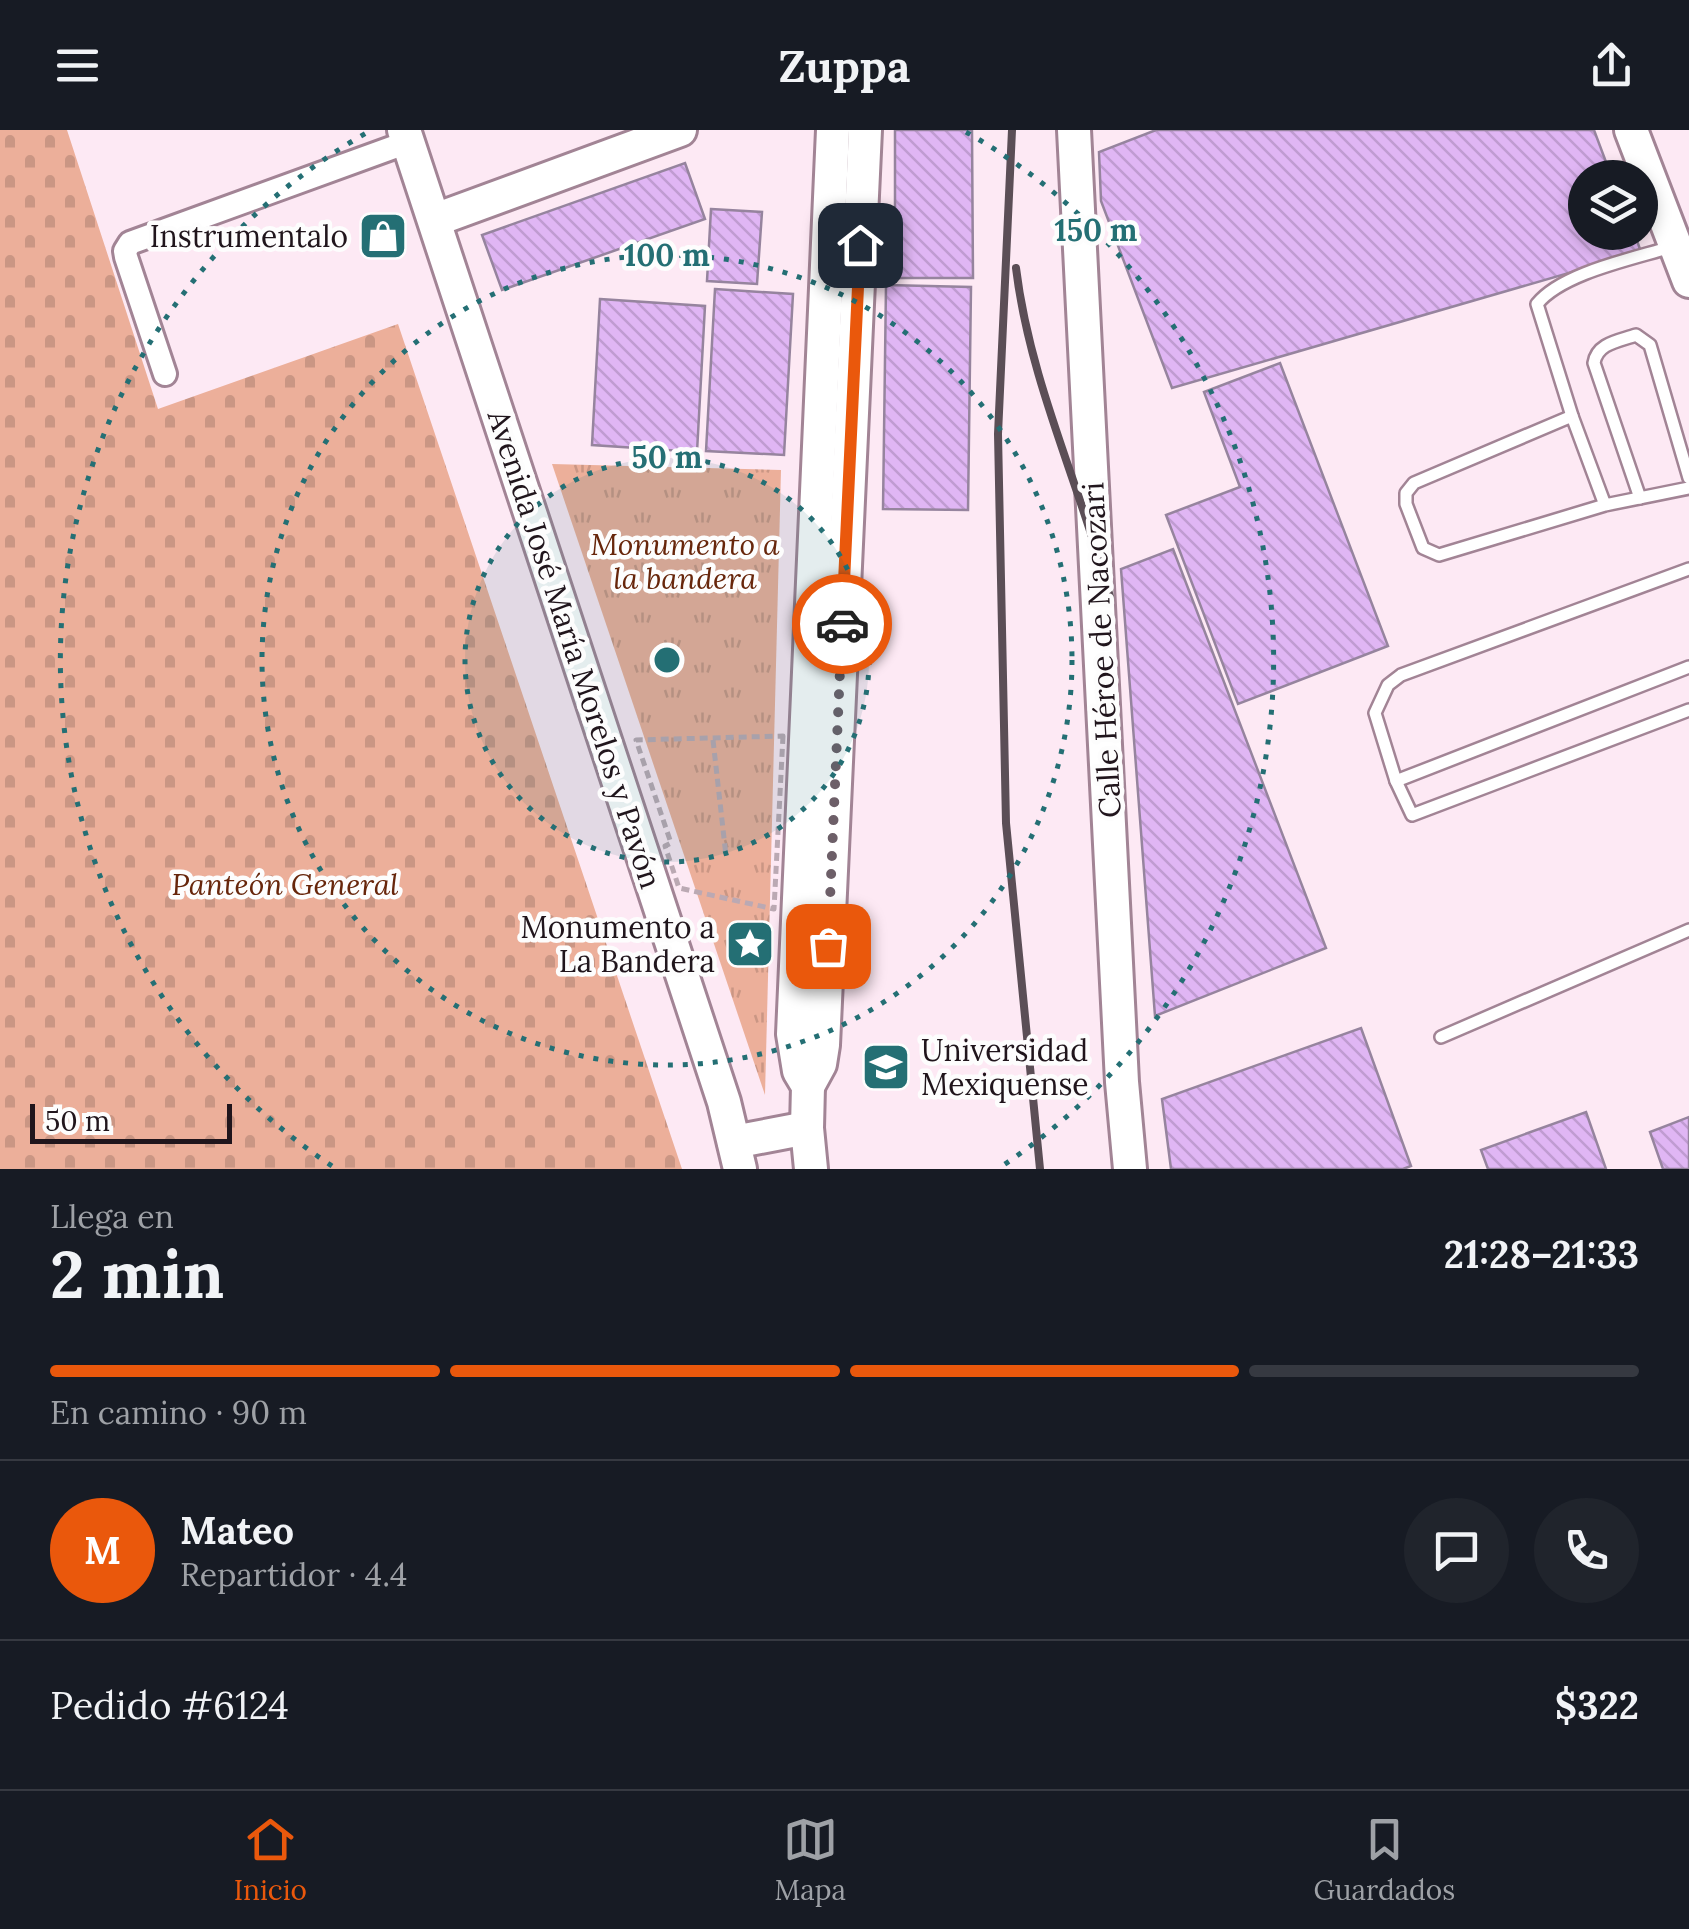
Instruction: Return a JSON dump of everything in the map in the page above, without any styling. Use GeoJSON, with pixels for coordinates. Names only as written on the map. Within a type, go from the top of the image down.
{"type":"FeatureCollection","features":[{"type":"Feature","properties":{"kind":"main road"},"geometry":{"type":"LineString","coordinates":[[435,220],[680,130]]}},
{"type":"Feature","properties":{"kind":"main road"},"geometry":{"type":"LineString","coordinates":[[834,130],[844,244]]}},
{"type":"Feature","properties":{"kind":"main road"},"geometry":{"type":"LineString","coordinates":[[811,1169],[808,1086],[820,1064],[823,1045],[835,443],[844,244],[864,130]]}},
{"type":"Feature","properties":{"kind":"main road","name":"Calle Héroe de Nacozari"},"geometry":{"type":"LineString","coordinates":[[1074,130],[1122,1082],[1130,1169]]}},
{"type":"Feature","properties":{"kind":"main road"},"geometry":{"type":"LineString","coordinates":[[1631,130],[1689,281]]}},
{"type":"Feature","properties":{"kind":"main road","name":"Avenida José María Morelos y Pavón"},"geometry":{"type":"LineString","coordinates":[[406,136],[737,1155]]}},
{"type":"Feature","properties":{"kind":"main road"},"geometry":{"type":"LineString","coordinates":[[737,1155],[807,1128]]}},
{"type":"Feature","properties":{"kind":"street"},"geometry":{"type":"LineString","coordinates":[[165,374],[126,257],[126,246],[406,136]]}},
{"type":"Feature","properties":{"kind":"lane"},"geometry":{"type":"LineString","coordinates":[[1605,506],[1536,304],[1546,292],[1562,283],[1675,246]]}},
{"type":"Feature","properties":{"kind":"lane"},"geometry":{"type":"LineString","coordinates":[[1640,498],[1594,363],[1602,347],[1636,335],[1650,345],[1689,478]]}},
{"type":"Feature","properties":{"kind":"lane"},"geometry":{"type":"LineString","coordinates":[[1572,416],[1414,484],[1406,494],[1406,504],[1424,548],[1439,556],[1605,506],[1689,488]]}},
{"type":"Feature","properties":{"kind":"lane"},"geometry":{"type":"LineString","coordinates":[[1689,568],[1401,675],[1379,698],[1375,713],[1396,781],[1412,815],[1689,710]]}},
{"type":"Feature","properties":{"kind":"lane"},"geometry":{"type":"LineString","coordinates":[[1396,781],[1689,668]]}},
{"type":"Feature","properties":{"kind":"lane"},"geometry":{"type":"LineString","coordinates":[[1441,1037],[1689,930]]}},
{"type":"Feature","properties":{"kind":"path"},"geometry":{"type":"LineString","coordinates":[[636,740],[783,736],[774,909],[679,888]]}},
{"type":"Feature","properties":{"kind":"path"},"geometry":{"type":"LineString","coordinates":[[713,739],[726,856]]}},
{"type":"Feature","properties":{"kind":"green space","name":"Panteón General"},"geometry":{"type":"Polygon","coordinates":[[[0,130],[67,130],[158,409],[398,324],[682,1169],[0,1169],[0,130]]]}},
{"type":"Feature","properties":{"kind":"green space","name":"Monumento a la bandera"},"geometry":{"type":"Polygon","coordinates":[[[552,464],[781,470],[765,1095],[552,464]]]}},
{"type":"Feature","properties":{"kind":"building"},"geometry":{"type":"Polygon","coordinates":[[[895,130],[972,130],[973,278],[895,278],[895,130]]]}},
{"type":"Feature","properties":{"kind":"building"},"geometry":{"type":"Polygon","coordinates":[[[1156,130],[1594,130],[1605,160],[1568,160],[1568,250],[1641,252],[1172,388],[1101,201],[1099,152],[1156,130]]]}},
{"type":"Feature","properties":{"kind":"building"},"geometry":{"type":"Polygon","coordinates":[[[685,163],[705,219],[502,290],[482,235],[685,163]]]}},
{"type":"Feature","properties":{"kind":"building"},"geometry":{"type":"Polygon","coordinates":[[[711,209],[762,212],[757,284],[707,281],[711,209]]]}},
{"type":"Feature","properties":{"kind":"building"},"geometry":{"type":"Polygon","coordinates":[[[886,285],[971,287],[968,510],[883,509],[886,285]]]}},
{"type":"Feature","properties":{"kind":"building"},"geometry":{"type":"Polygon","coordinates":[[[715,289],[793,294],[784,455],[706,451],[715,289]]]}},
{"type":"Feature","properties":{"kind":"building"},"geometry":{"type":"Polygon","coordinates":[[[600,299],[705,306],[697,452],[592,445],[600,299]]]}},
{"type":"Feature","properties":{"kind":"building"},"geometry":{"type":"Polygon","coordinates":[[[1280,363],[1388,646],[1238,704],[1166,515],[1240,487],[1204,392],[1280,363]]]}},
{"type":"Feature","properties":{"kind":"building"},"geometry":{"type":"Polygon","coordinates":[[[1173,549],[1326,948],[1155,1016],[1121,569],[1173,549]]]}},
{"type":"Feature","properties":{"kind":"building"},"geometry":{"type":"Polygon","coordinates":[[[1361,1028],[1411,1166],[1171,1169],[1162,1099],[1361,1028]]]}},
{"type":"Feature","properties":{"kind":"building"},"geometry":{"type":"Polygon","coordinates":[[[1586,1112],[1606,1169],[1488,1169],[1481,1150],[1586,1112]]]}},
{"type":"Feature","properties":{"kind":"building"},"geometry":{"type":"Polygon","coordinates":[[[1689,1117],[1689,1169],[1663,1169],[1650,1132],[1689,1117]]]}},
{"type":"Feature","properties":{"kind":"railway"},"geometry":{"type":"LineString","coordinates":[[1012,130],[998,434],[1006,823],[1040,1169]]}},
{"type":"Feature","properties":{"kind":"railway"},"geometry":{"type":"LineString","coordinates":[[1016,268],[1044,394],[1110,597]]}},
{"type":"Feature","properties":{"kind":"way so far"},"geometry":{"type":"LineString","coordinates":[[828,946],[842,624]]}},
{"type":"Feature","properties":{"kind":"place","name":"Instrumentalo"},"geometry":{"type":"Point","coordinates":[383,236]}},
{"type":"Feature","properties":{"kind":"place","name":"Monumento a La Bandera"},"geometry":{"type":"Point","coordinates":[750,944]}},
{"type":"Feature","properties":{"kind":"place","name":"Universidad Mexiquense"},"geometry":{"type":"Point","coordinates":[886,1067]}},
{"type":"Feature","properties":{"kind":"route"},"geometry":{"type":"LineString","coordinates":[[842,624],[860,245]]}}]}
